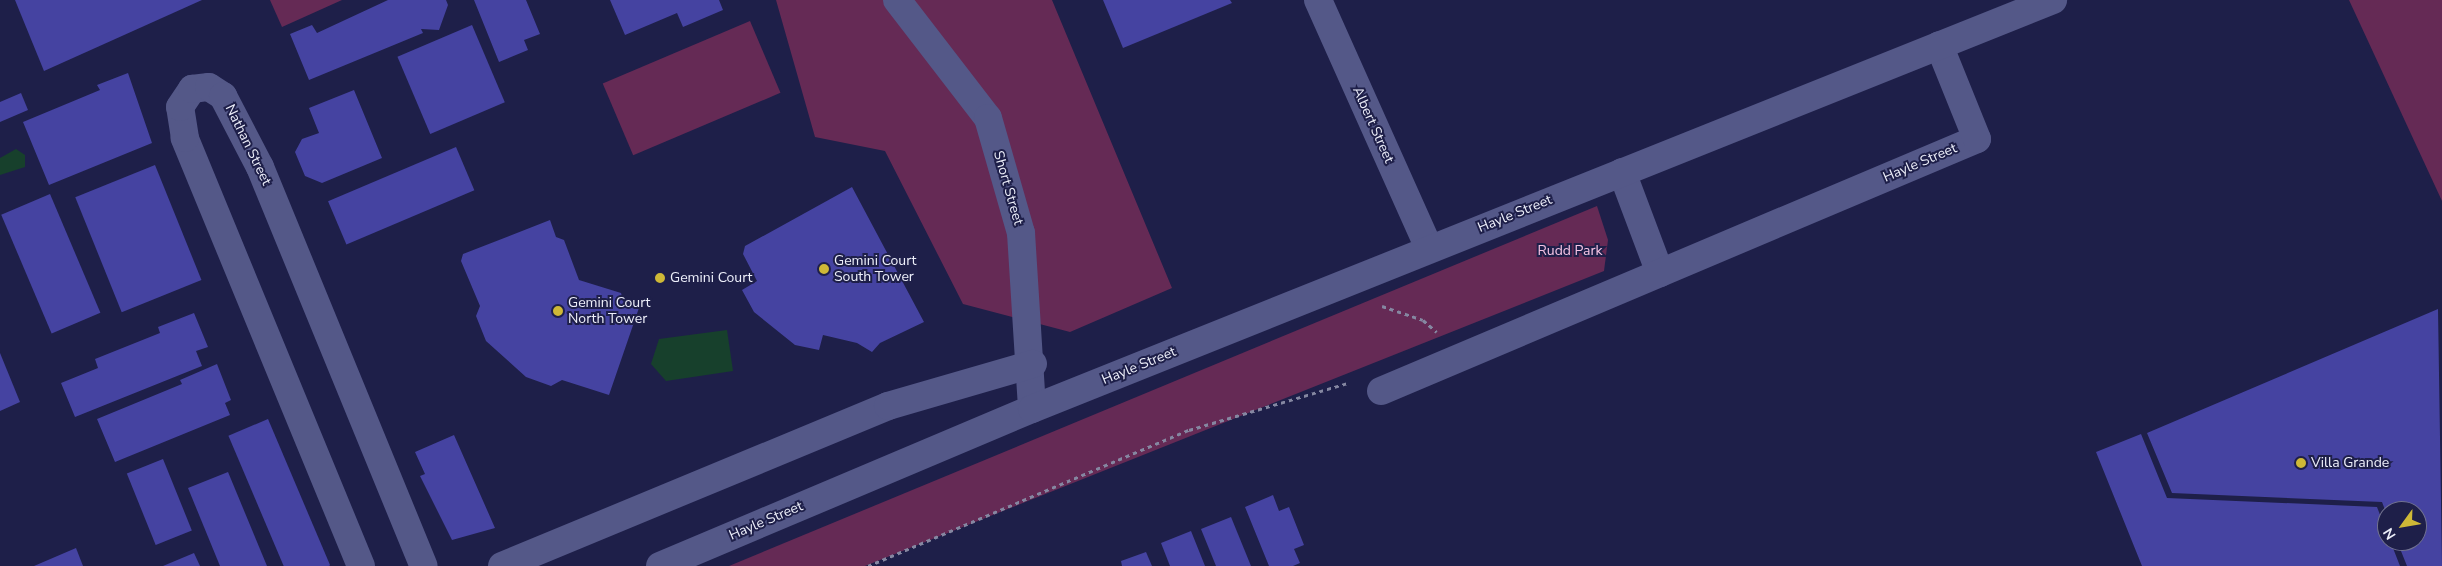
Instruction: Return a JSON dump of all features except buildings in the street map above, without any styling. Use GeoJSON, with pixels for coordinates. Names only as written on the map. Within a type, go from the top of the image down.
{"type":"FeatureCollection","features":[{"type":"Feature","properties":{"kind":"street","name":"Short Street"},"geometry":{"type":"LineString","coordinates":[[897,0],[988,118],[1021,233],[1033,364],[1032,409]]}},
{"type":"Feature","properties":{"kind":"street","name":"Albert Street"},"geometry":{"type":"LineString","coordinates":[[1318,0],[1429,248]]}},
{"type":"Feature","properties":{"kind":"street","name":"Hayle Street"},"geometry":{"type":"LineString","coordinates":[[660,566],[1032,409],[1429,248],[2053,0]]}},
{"type":"Feature","properties":{"kind":"street","name":"Hayle Street"},"geometry":{"type":"LineString","coordinates":[[1381,391],[1977,139],[1940,45]]}},
{"type":"Feature","properties":{"kind":"street","name":"Nathan Street"},"geometry":{"type":"LineString","coordinates":[[361,566],[185,138],[180,107],[192,89],[208,87],[223,96],[260,167],[424,566]]}},
{"type":"Feature","properties":{"kind":"street"},"geometry":{"type":"LineString","coordinates":[[1622,172],[1660,273]]}},
{"type":"Feature","properties":{"kind":"street"},"geometry":{"type":"LineString","coordinates":[[502,566],[888,406],[1033,364]]}},
{"type":"Feature","properties":{"kind":"path"},"geometry":{"type":"LineString","coordinates":[[1377,304],[1423,320],[1439,334]]}},
{"type":"Feature","properties":{"kind":"path"},"geometry":{"type":"LineString","coordinates":[[868,566],[1189,430],[1351,383],[1381,391]]}},
{"type":"Feature","properties":{"kind":"green space"},"geometry":{"type":"Polygon","coordinates":[[[270,0],[342,0],[282,27],[270,0]]]}},
{"type":"Feature","properties":{"kind":"green space"},"geometry":{"type":"Polygon","coordinates":[[[776,0],[1052,0],[1172,288],[1070,332],[963,304],[885,151],[815,137],[776,0]]]}},
{"type":"Feature","properties":{"kind":"green space"},"geometry":{"type":"Polygon","coordinates":[[[2349,0],[2442,0],[2442,201],[2349,0]]]}},
{"type":"Feature","properties":{"kind":"green space"},"geometry":{"type":"Polygon","coordinates":[[[750,21],[780,93],[633,155],[603,84],[750,21]]]}},
{"type":"Feature","properties":{"kind":"green space","name":"Rudd Park"},"geometry":{"type":"Polygon","coordinates":[[[1597,206],[1608,240],[1604,271],[865,566],[729,566],[1597,206]]]}},
{"type":"Feature","properties":{"kind":"shaded area"},"geometry":{"type":"Polygon","coordinates":[[[16,149],[25,155],[25,167],[0,175],[0,158],[16,149]]]}},
{"type":"Feature","properties":{"kind":"shaded area"},"geometry":{"type":"Polygon","coordinates":[[[727,330],[733,371],[666,381],[651,364],[659,339],[727,330]]]}},
{"type":"Feature","properties":{"kind":"place","name":"Gemini Court South Tower"},"geometry":{"type":"Point","coordinates":[824,269]}},
{"type":"Feature","properties":{"kind":"place","name":"Gemini Court"},"geometry":{"type":"Point","coordinates":[660,278]}},
{"type":"Feature","properties":{"kind":"place","name":"Gemini Court North Tower"},"geometry":{"type":"Point","coordinates":[558,311]}},
{"type":"Feature","properties":{"kind":"place","name":"Villa Grande"},"geometry":{"type":"Point","coordinates":[2301,463]}}]}
